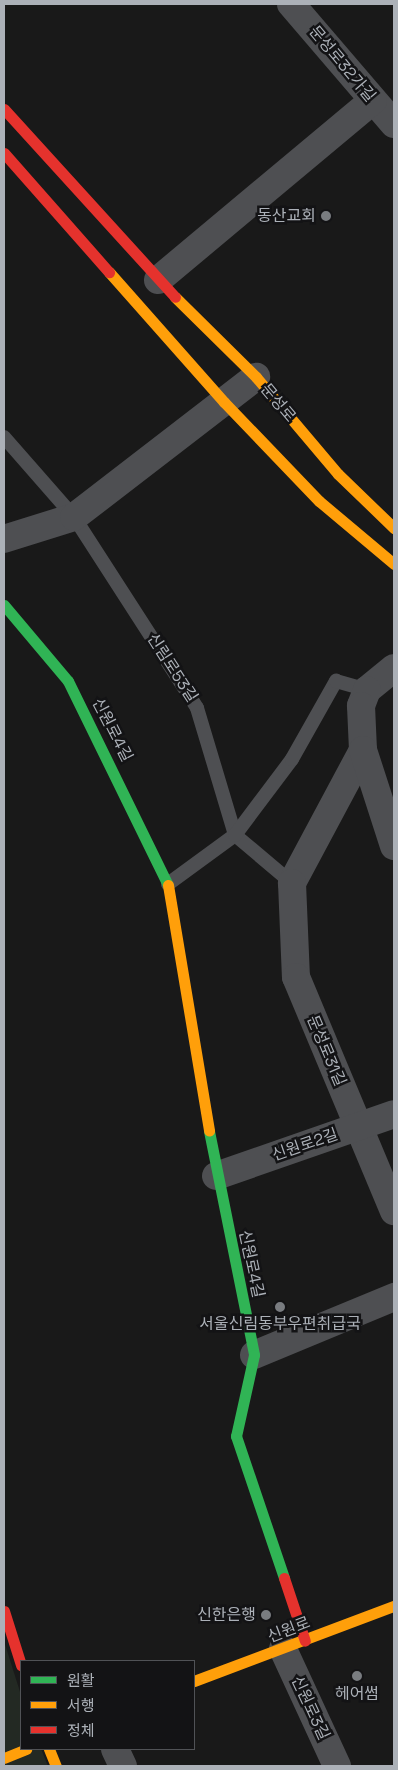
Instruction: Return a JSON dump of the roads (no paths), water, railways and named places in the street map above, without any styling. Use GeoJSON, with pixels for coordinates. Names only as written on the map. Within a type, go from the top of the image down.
{"type":"FeatureCollection","features":[{"type":"Feature","properties":{"kind":"street","name":"문성로32가길"},"geometry":{"type":"LineString","coordinates":[[291,4],[394,124]]}},
{"type":"Feature","properties":{"kind":"street"},"geometry":{"type":"LineString","coordinates":[[158,280],[373,100]]}},
{"type":"Feature","properties":{"kind":"street","name":"문성로"},"geometry":{"type":"LineString","coordinates":[[4,109],[158,280],[256,377],[338,474],[394,528]]}},
{"type":"Feature","properties":{"kind":"street"},"geometry":{"type":"LineString","coordinates":[[25,134],[6,162],[224,402],[319,501],[394,564]]}},
{"type":"Feature","properties":{"kind":"street"},"geometry":{"type":"LineString","coordinates":[[4,539],[74,517],[256,377]]}},
{"type":"Feature","properties":{"kind":"street","name":"신원로4길"},"geometry":{"type":"LineString","coordinates":[[4,605],[68,682],[168,884],[216,1176],[254,1355],[236,1436],[294,1645]]}},
{"type":"Feature","properties":{"kind":"street"},"geometry":{"type":"LineString","coordinates":[[392,835],[363,750],[361,706],[367,690],[394,668]]}},
{"type":"Feature","properties":{"kind":"street"},"geometry":{"type":"LineString","coordinates":[[292,883],[363,750]]}},
{"type":"Feature","properties":{"kind":"street","name":"문성로31길"},"geometry":{"type":"LineString","coordinates":[[292,883],[296,977],[394,1211]]}},
{"type":"Feature","properties":{"kind":"street","name":"신원로2길"},"geometry":{"type":"LineString","coordinates":[[216,1176],[394,1114]]}},
{"type":"Feature","properties":{"kind":"street"},"geometry":{"type":"LineString","coordinates":[[254,1355],[394,1297]]}},
{"type":"Feature","properties":{"kind":"street","name":"신원로"},"geometry":{"type":"LineString","coordinates":[[195,1682],[394,1606]]}},
{"type":"Feature","properties":{"kind":"street"},"geometry":{"type":"LineString","coordinates":[[4,1611],[20,1662]]}},
{"type":"Feature","properties":{"kind":"street","name":"신원로3길"},"geometry":{"type":"LineString","coordinates":[[294,1645],[337,1766]]}},
{"type":"Feature","properties":{"kind":"street"},"geometry":{"type":"LineString","coordinates":[[4,1758],[24,1750]]}},
{"type":"Feature","properties":{"kind":"street"},"geometry":{"type":"LineString","coordinates":[[49,1750],[56,1766]]}},
{"type":"Feature","properties":{"kind":"street"},"geometry":{"type":"LineString","coordinates":[[115,1750],[123,1766]]}},
{"type":"Feature","properties":{"kind":"lane","name":"신림로53길"},"geometry":{"type":"LineString","coordinates":[[4,437],[74,517],[198,708],[235,835]]}},
{"type":"Feature","properties":{"kind":"lane"},"geometry":{"type":"LineString","coordinates":[[168,884],[235,835],[292,759],[336,681],[367,690]]}},
{"type":"Feature","properties":{"kind":"lane"},"geometry":{"type":"LineString","coordinates":[[235,835],[292,883]]}},
{"type":"Feature","properties":{"kind":"place","name":"동산교회"},"geometry":{"type":"Point","coordinates":[326,216]}},
{"type":"Feature","properties":{"kind":"place","name":"서울신림동부우편취급국"},"geometry":{"type":"Point","coordinates":[280,1307]}},
{"type":"Feature","properties":{"kind":"place","name":"신한은행"},"geometry":{"type":"Point","coordinates":[266,1615]}},
{"type":"Feature","properties":{"kind":"place","name":"헤어썸"},"geometry":{"type":"Point","coordinates":[357,1676]}}]}
